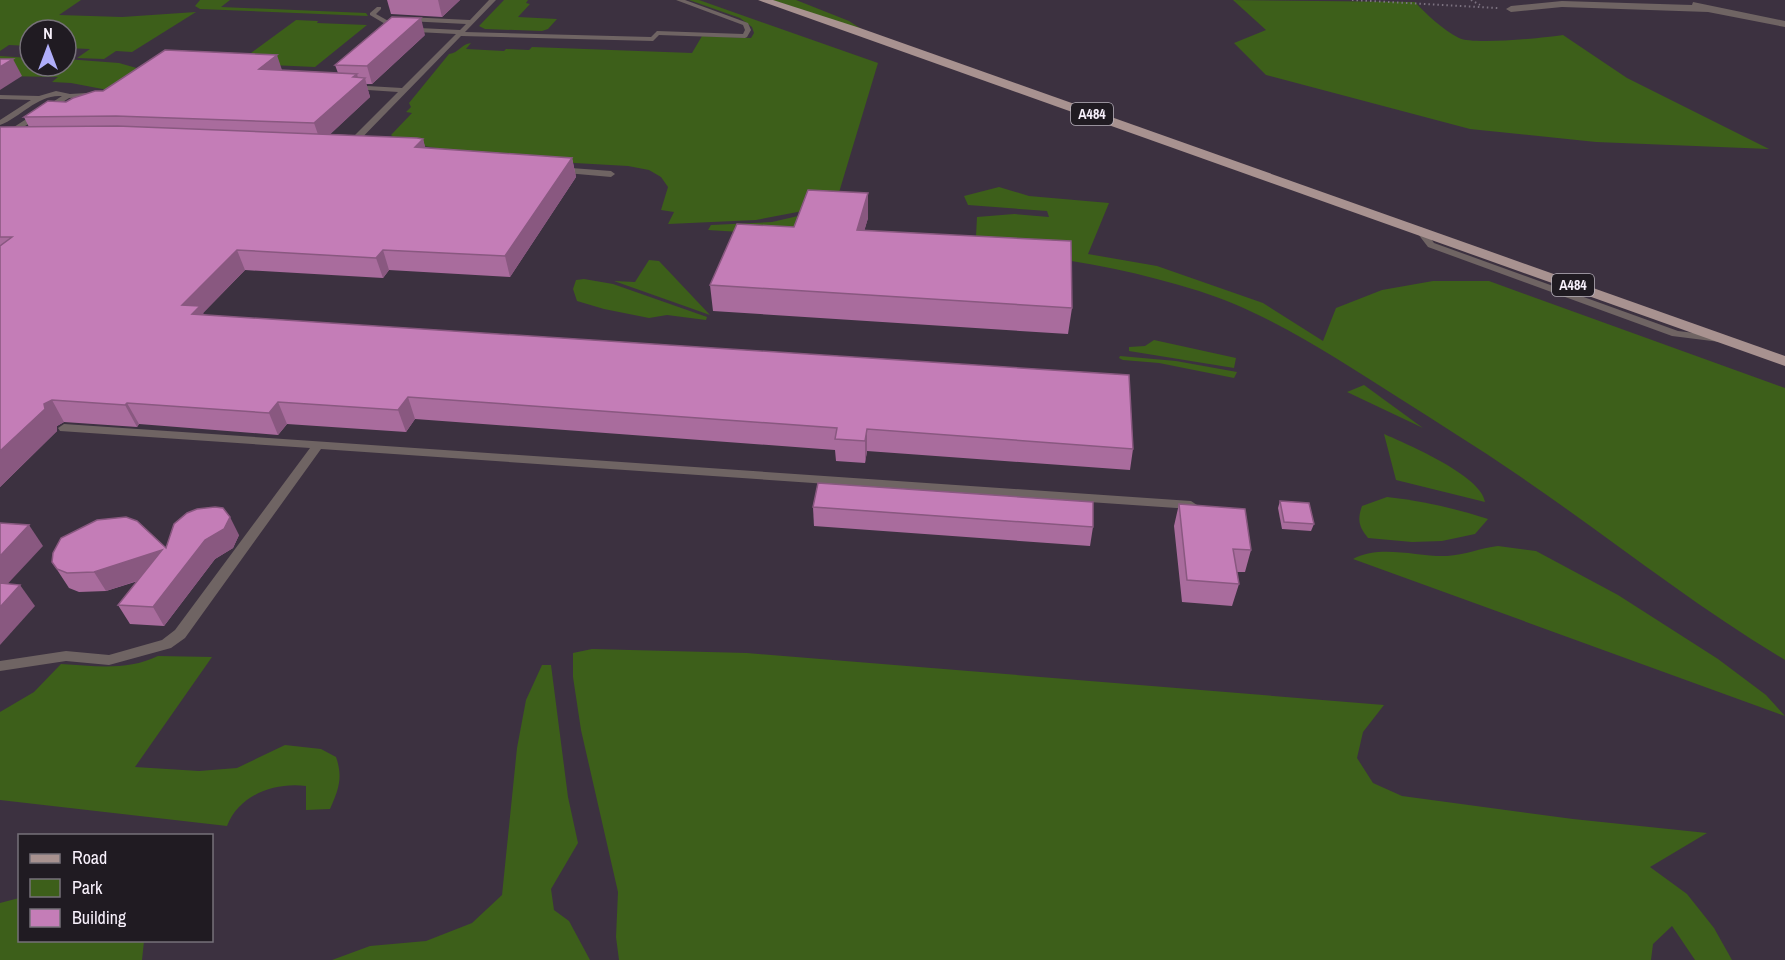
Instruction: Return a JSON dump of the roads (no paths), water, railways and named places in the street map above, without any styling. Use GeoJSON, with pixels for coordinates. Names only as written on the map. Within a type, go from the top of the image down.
{"type":"FeatureCollection","features":[{"type":"Feature","properties":{"kind":"main road","name":"A484"},"geometry":{"type":"LineString","coordinates":[[763,0],[856,30],[1785,361]]}},
{"type":"Feature","properties":{"kind":"street"},"geometry":{"type":"LineString","coordinates":[[1691,0],[1708,9]]}},
{"type":"Feature","properties":{"kind":"street"},"geometry":{"type":"LineString","coordinates":[[1511,9],[1562,4],[1708,9],[1785,24]]}},
{"type":"Feature","properties":{"kind":"lane"},"geometry":{"type":"LineString","coordinates":[[347,148],[493,0]]}},
{"type":"Feature","properties":{"kind":"lane"},"geometry":{"type":"LineString","coordinates":[[384,29],[653,39],[657,33],[745,36],[748,30],[746,24],[679,0]]}},
{"type":"Feature","properties":{"kind":"lane"},"geometry":{"type":"LineString","coordinates":[[379,8],[372,14],[397,28]]}},
{"type":"Feature","properties":{"kind":"lane"},"geometry":{"type":"LineString","coordinates":[[379,18],[471,22]]}},
{"type":"Feature","properties":{"kind":"lane"},"geometry":{"type":"LineString","coordinates":[[343,87],[406,90]]}},
{"type":"Feature","properties":{"kind":"lane"},"geometry":{"type":"LineString","coordinates":[[0,123],[39,98],[56,93],[67,94],[67,96]]}},
{"type":"Feature","properties":{"kind":"lane"},"geometry":{"type":"LineString","coordinates":[[0,141],[67,96],[99,93],[111,99]]}},
{"type":"Feature","properties":{"kind":"lane"},"geometry":{"type":"LineString","coordinates":[[0,98],[39,98]]}},
{"type":"Feature","properties":{"kind":"lane"},"geometry":{"type":"LineString","coordinates":[[0,104],[10,98]]}},
{"type":"Feature","properties":{"kind":"lane"},"geometry":{"type":"LineString","coordinates":[[40,114],[58,115]]}},
{"type":"Feature","properties":{"kind":"lane"},"geometry":{"type":"LineString","coordinates":[[0,141],[12,141]]}},
{"type":"Feature","properties":{"kind":"lane"},"geometry":{"type":"LineString","coordinates":[[335,148],[358,148]]}},
{"type":"Feature","properties":{"kind":"lane"},"geometry":{"type":"LineString","coordinates":[[544,169],[611,174]]}},
{"type":"Feature","properties":{"kind":"lane"},"geometry":{"type":"LineString","coordinates":[[64,428],[1191,506]]}},
{"type":"Feature","properties":{"kind":"lane"},"geometry":{"type":"LineString","coordinates":[[0,666],[66,656],[109,660],[166,644],[180,634],[317,447]]}}]}
